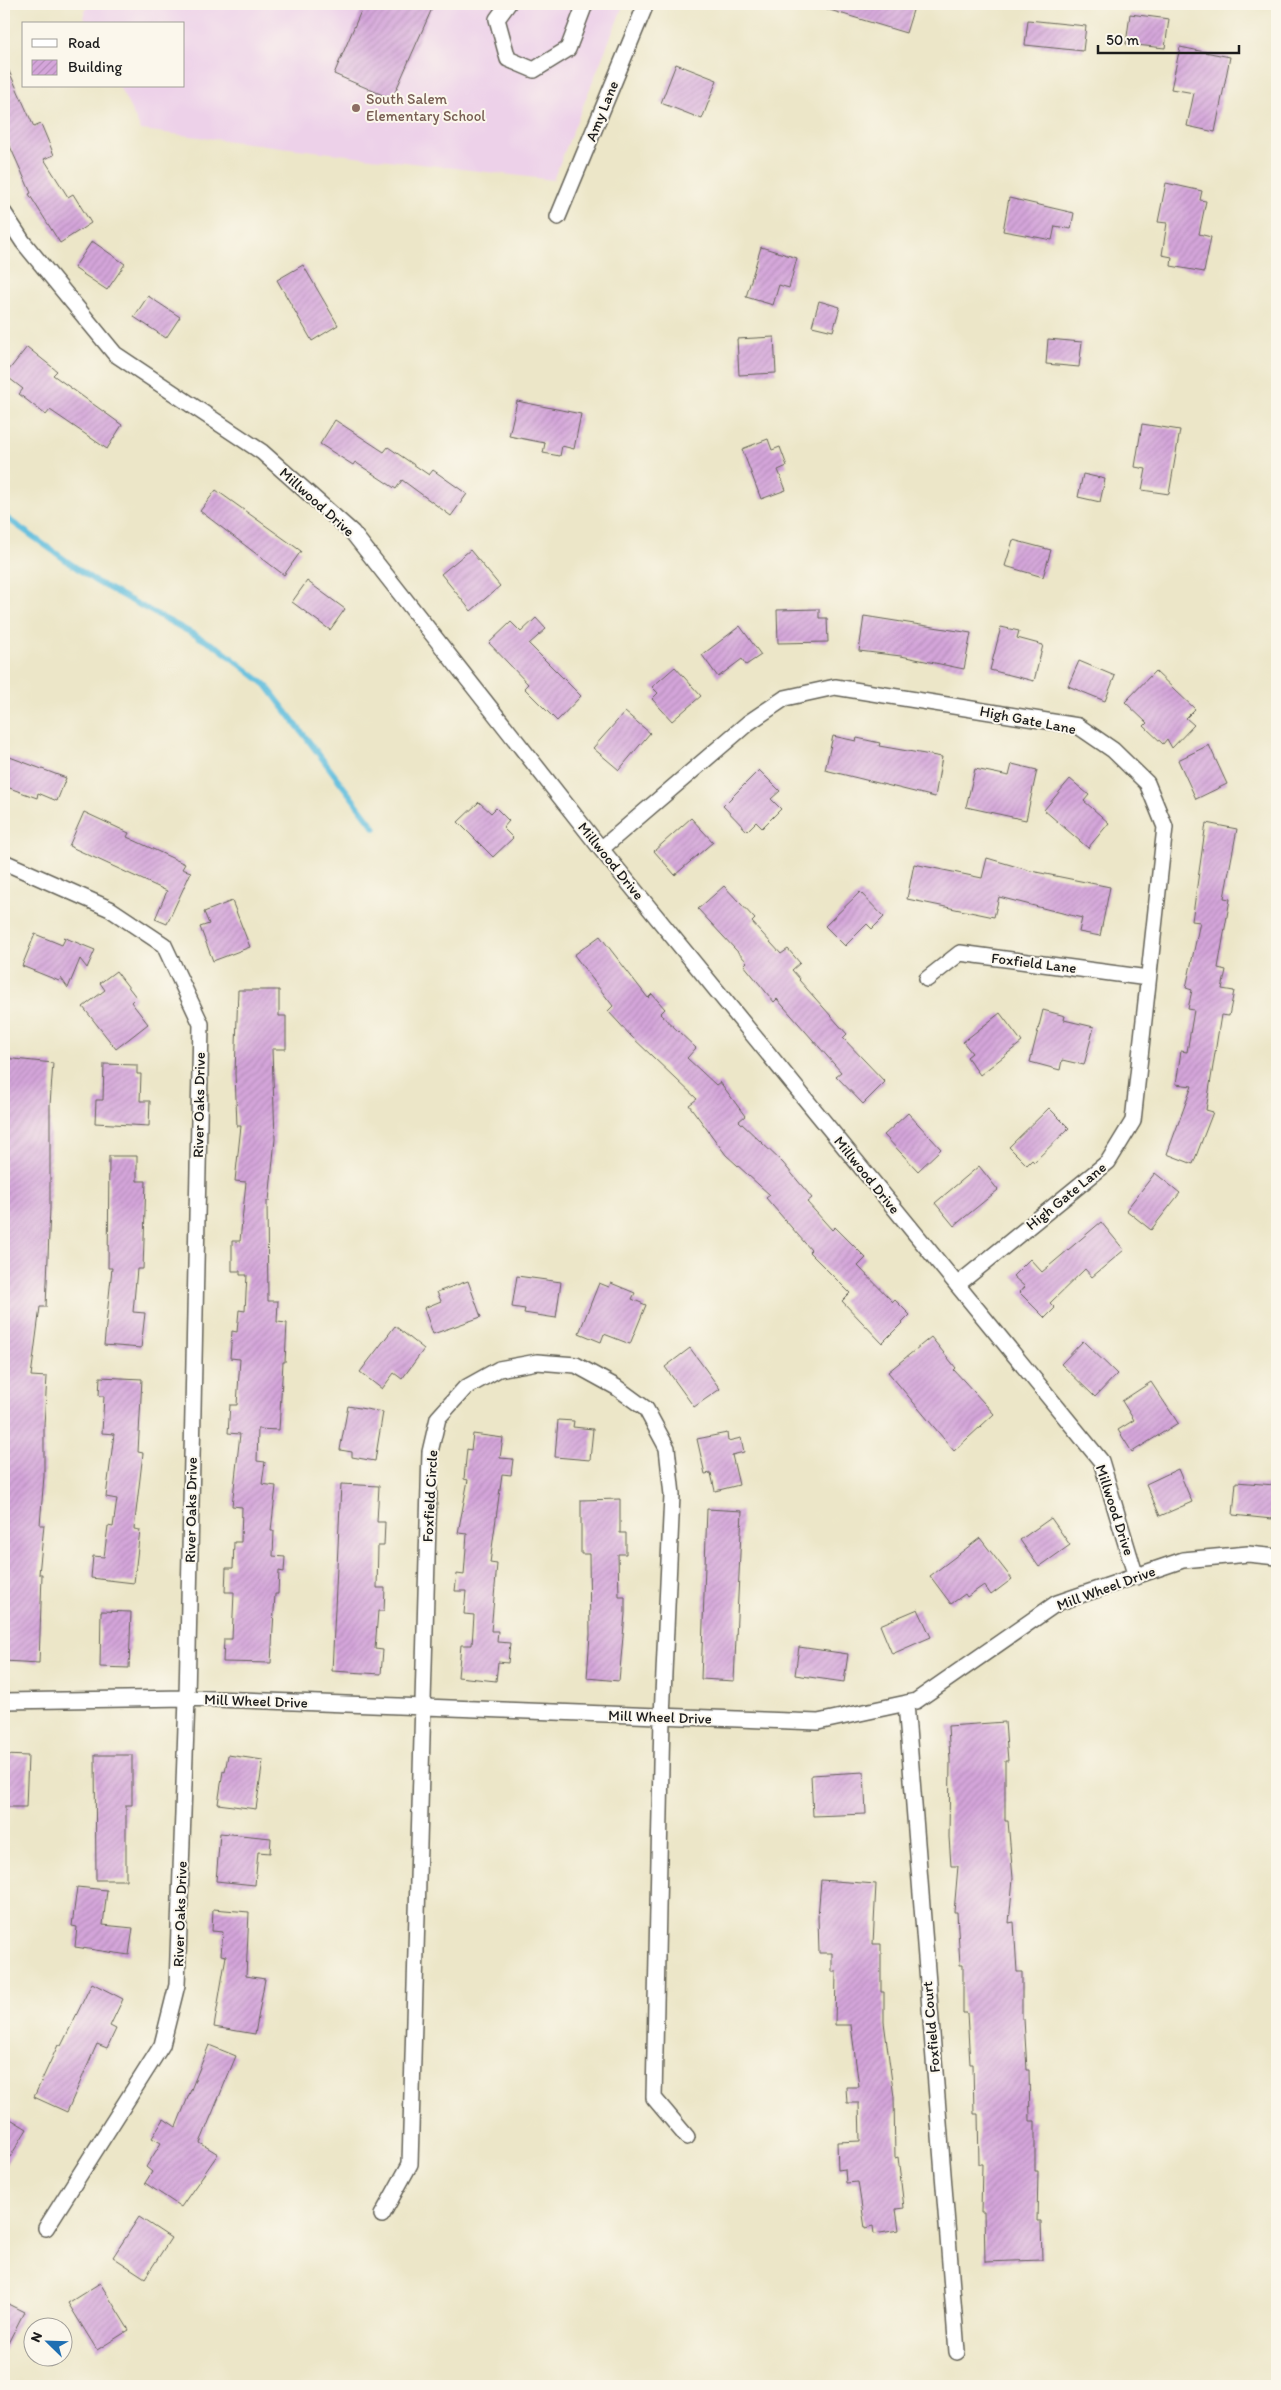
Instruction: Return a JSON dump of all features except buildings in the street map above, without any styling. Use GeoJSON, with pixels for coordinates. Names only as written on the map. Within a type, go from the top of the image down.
{"type":"FeatureCollection","features":[{"type":"Feature","properties":{"kind":"street"},"geometry":{"type":"LineString","coordinates":[[508,4],[497,19],[508,59],[534,70],[568,49],[585,4]]}},
{"type":"Feature","properties":{"kind":"street","name":"Amy Lane"},"geometry":{"type":"LineString","coordinates":[[558,217],[646,4]]}},
{"type":"Feature","properties":{"kind":"street","name":"Millwood Drive"},"geometry":{"type":"LineString","coordinates":[[4,213],[23,242],[115,354],[262,452],[352,532],[601,849],[1101,1461],[1136,1577]]}},
{"type":"Feature","properties":{"kind":"street","name":"High Gate Lane"},"geometry":{"type":"LineString","coordinates":[[601,849],[748,724],[785,698],[835,687],[1078,726],[1113,750],[1147,783],[1165,827],[1133,1121],[1108,1162],[956,1284]]}},
{"type":"Feature","properties":{"kind":"street","name":"River Oaks Drive"},"geometry":{"type":"LineString","coordinates":[[4,862],[110,909],[164,945],[201,1024],[187,1698],[177,1985],[162,2045],[46,2228]]}},
{"type":"Feature","properties":{"kind":"street","name":"Foxfield Lane"},"geometry":{"type":"LineString","coordinates":[[927,979],[960,953],[1148,978]]}},
{"type":"Feature","properties":{"kind":"street","name":"Foxfield Circle"},"geometry":{"type":"LineString","coordinates":[[382,2214],[410,2164],[430,1452],[438,1418],[465,1388],[499,1369],[537,1362],[576,1365],[616,1387],[646,1409],[668,1448],[672,1495],[662,1717],[654,2098],[687,2137]]}},
{"type":"Feature","properties":{"kind":"street","name":"Mill Wheel Drive"},"geometry":{"type":"LineString","coordinates":[[4,1702],[187,1698],[818,1722],[916,1701],[1058,1603],[1183,1560],[1248,1554],[1277,1557]]}},
{"type":"Feature","properties":{"kind":"street","name":"Foxfield Court"},"geometry":{"type":"LineString","coordinates":[[906,1703],[957,2352]]}},
{"type":"Feature","properties":{"kind":"shaded area","name":"South Salem Elementary School"},"geometry":{"type":"Polygon","coordinates":[[[88,4],[624,4],[553,180],[141,130],[120,88],[185,88],[185,22],[86,22],[83,17],[88,4]]]}},
{"type":"Feature","properties":{"kind":"waterway"},"geometry":{"type":"LineString","coordinates":[[4,516],[95,581],[219,648],[266,685],[375,828]]}},
{"type":"Feature","properties":{"kind":"place","name":"South Salem Elementary School"},"geometry":{"type":"Point","coordinates":[356,108]}}]}
